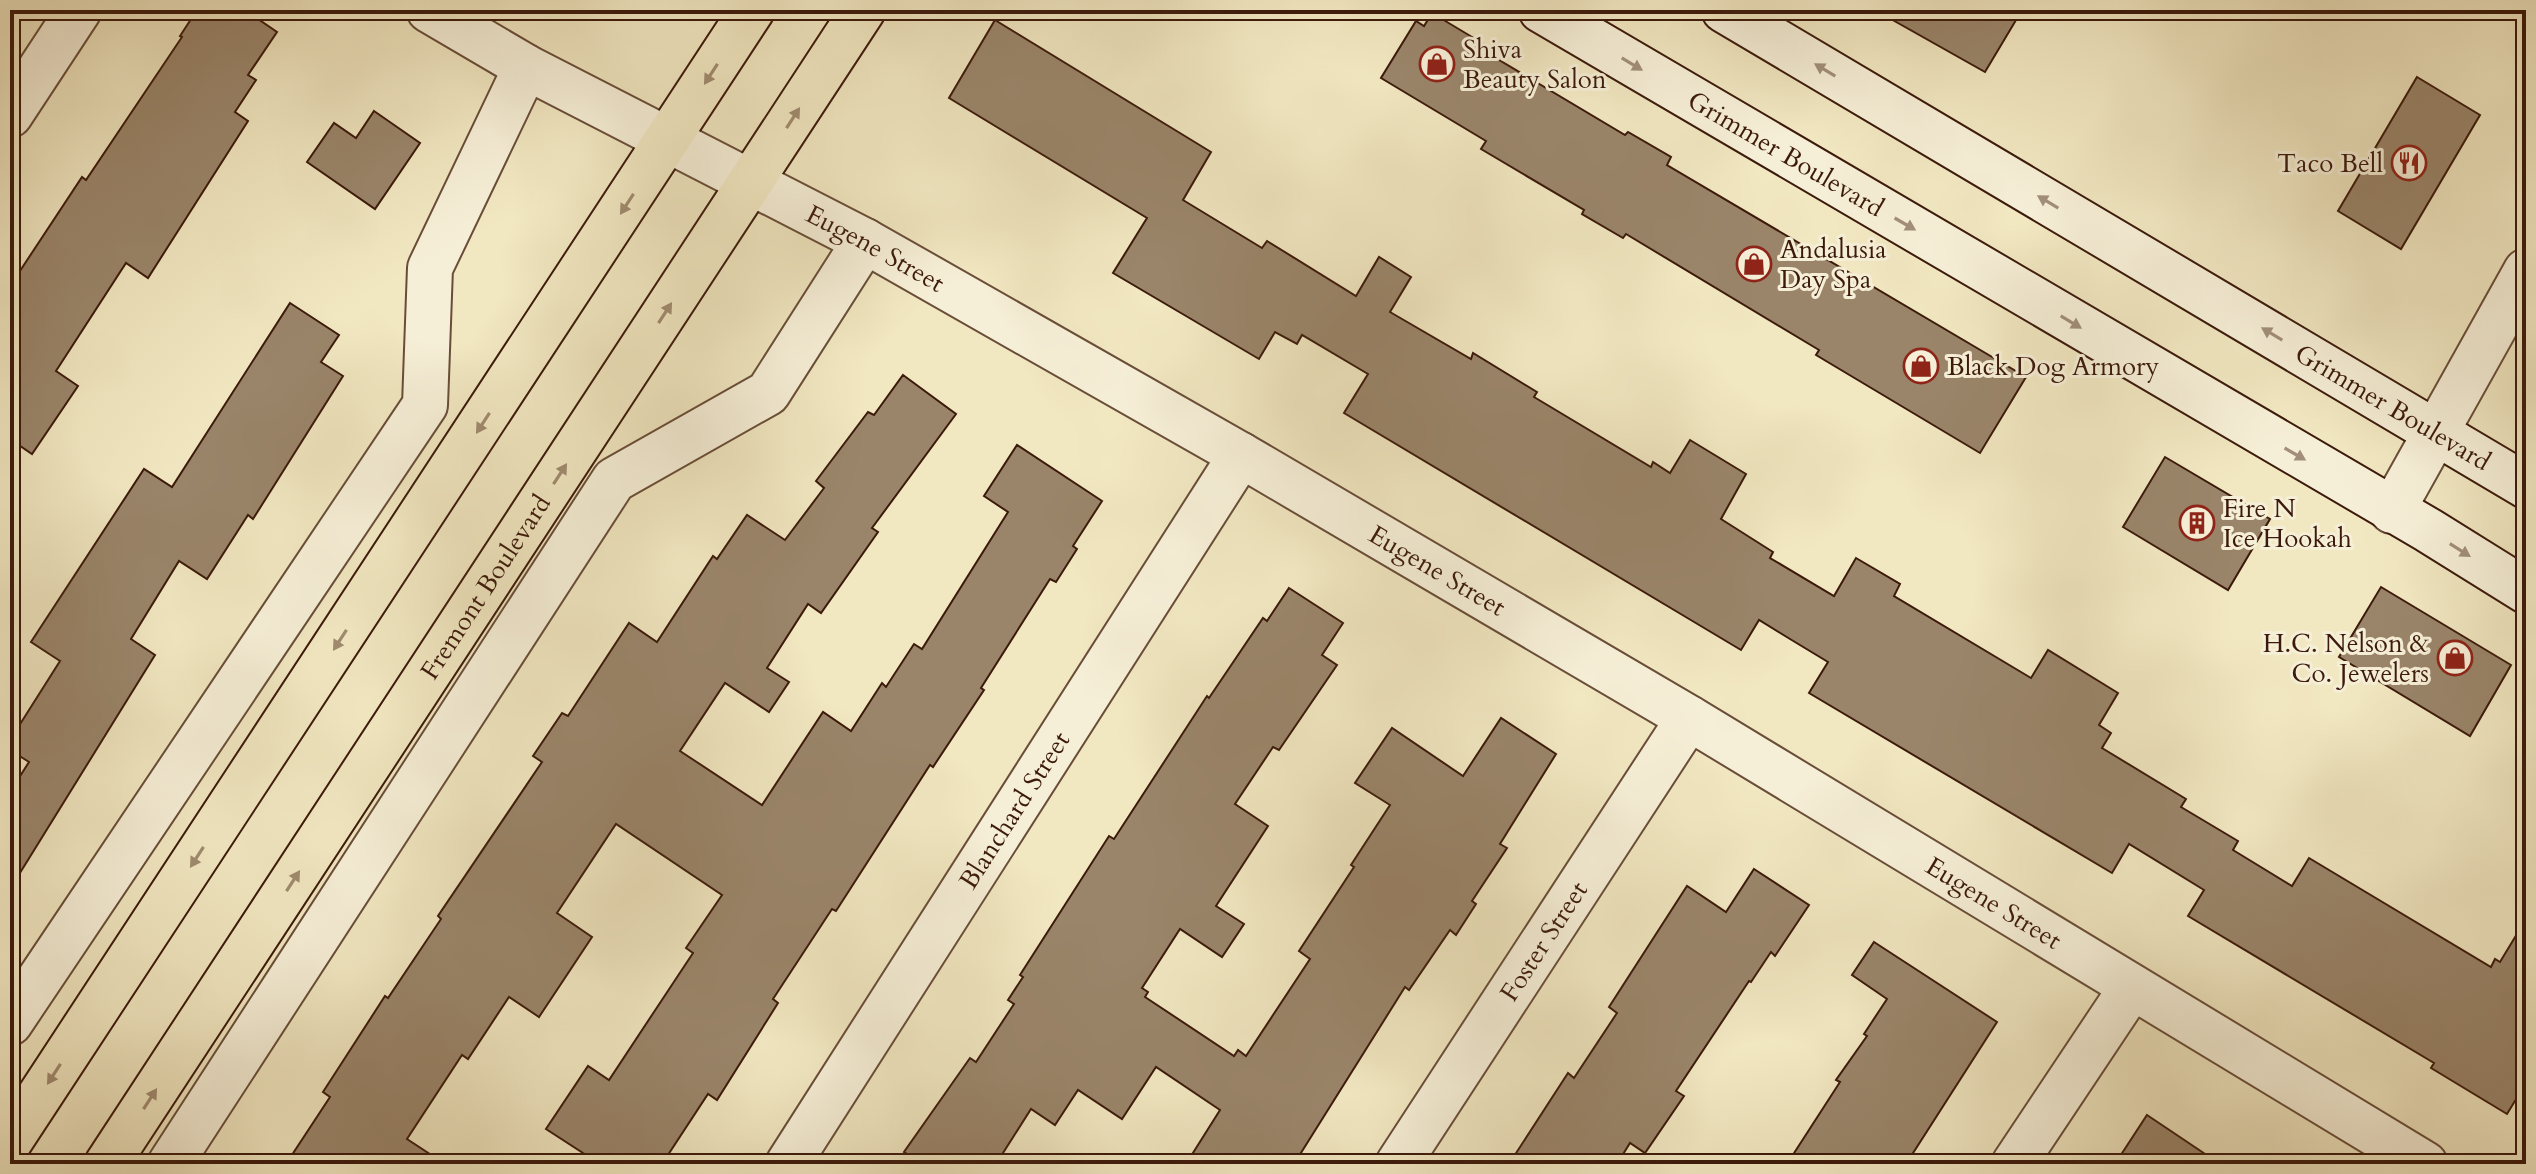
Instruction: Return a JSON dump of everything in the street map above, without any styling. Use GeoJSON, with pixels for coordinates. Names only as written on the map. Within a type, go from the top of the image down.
{"type":"FeatureCollection","features":[{"type":"Feature","properties":{"kind":"main road"},"geometry":{"type":"LineString","coordinates":[[10,1141],[752,10]]}},
{"type":"Feature","properties":{"kind":"main road","name":"Fremont Boulevard"},"geometry":{"type":"LineString","coordinates":[[107,1164],[863,10]]}},
{"type":"Feature","properties":{"kind":"street"},"geometry":{"type":"LineString","coordinates":[[10,115],[79,10]]}},
{"type":"Feature","properties":{"kind":"street","name":"Eugene Street"},"geometry":{"type":"LineString","coordinates":[[429,10],[526,67],[865,241],[1241,455],[1689,718],[2425,1164]]}},
{"type":"Feature","properties":{"kind":"street","name":"Grimmer Boulevard"},"geometry":{"type":"LineString","coordinates":[[1541,10],[2428,530],[2526,591]]}},
{"type":"Feature","properties":{"kind":"street","name":"Grimmer Boulevard"},"geometry":{"type":"LineString","coordinates":[[1724,10],[2526,486]]}},
{"type":"Feature","properties":{"kind":"street"},"geometry":{"type":"LineString","coordinates":[[10,1023],[425,405],[430,268],[526,67]]}},
{"type":"Feature","properties":{"kind":"street","name":"Fremont Boulevard"},"geometry":{"type":"LineString","coordinates":[[170,1164],[614,480],[768,393],[865,241]]}},
{"type":"Feature","properties":{"kind":"street"},"geometry":{"type":"LineString","coordinates":[[2392,511],[2526,271]]}},
{"type":"Feature","properties":{"kind":"street","name":"Blanchard Street"},"geometry":{"type":"LineString","coordinates":[[788,1164],[1241,455]]}},
{"type":"Feature","properties":{"kind":"street","name":"Foster Street"},"geometry":{"type":"LineString","coordinates":[[1398,1164],[1689,718]]}},
{"type":"Feature","properties":{"kind":"street"},"geometry":{"type":"LineString","coordinates":[[2014,1164],[2132,987]]}},
{"type":"Feature","properties":{"kind":"building"},"geometry":{"type":"Polygon","coordinates":[[[197,10],[245,10],[277,32],[248,75],[256,80],[235,112],[248,121],[148,278],[126,263],[56,371],[78,386],[32,454],[10,439],[10,286],[82,177],[86,180],[197,10]]]}},
{"type":"Feature","properties":{"kind":"building"},"geometry":{"type":"Polygon","coordinates":[[[1875,10],[2022,10],[1985,72],[1875,10]]]}},
{"type":"Feature","properties":{"kind":"building"},"geometry":{"type":"Polygon","coordinates":[[[1432,13],[1492,49],[1489,54],[1625,135],[1628,132],[1671,157],[1667,165],[2026,377],[1980,453],[1816,355],[1819,350],[1626,234],[1623,238],[1582,214],[1584,210],[1481,149],[1486,141],[1381,78],[1416,21],[1424,26],[1432,13]]]}},
{"type":"Feature","properties":{"kind":"building"},"geometry":{"type":"Polygon","coordinates":[[[995,20],[1211,152],[1183,200],[1262,248],[1267,241],[1356,296],[1379,257],[1411,277],[1390,312],[1471,359],[1473,353],[1537,392],[1534,397],[1651,467],[1653,462],[1670,473],[1690,440],[1746,474],[1721,519],[1773,552],[1770,558],[1834,596],[1856,558],[1900,584],[1894,596],[2031,678],[2048,650],[2118,693],[2099,725],[2111,733],[2102,748],[2186,799],[2181,807],[2238,841],[2233,850],[2292,886],[2309,858],[2491,967],[2495,959],[2500,962],[2526,919],[2526,1083],[2507,1114],[2431,1068],[2434,1063],[2188,916],[2204,890],[2129,844],[2112,873],[1809,693],[1828,662],[1759,620],[1741,650],[1344,413],[1368,374],[1302,335],[1297,344],[1275,332],[1259,359],[1113,273],[1147,218],[949,98],[995,20]]]}},
{"type":"Feature","properties":{"kind":"building","name":"Taco Bell"},"geometry":{"type":"Polygon","coordinates":[[[2417,77],[2480,115],[2401,249],[2338,211],[2417,77]]]}},
{"type":"Feature","properties":{"kind":"building"},"geometry":{"type":"Polygon","coordinates":[[[374,111],[420,143],[375,209],[307,162],[334,123],[356,138],[374,111]]]}},
{"type":"Feature","properties":{"kind":"building"},"geometry":{"type":"Polygon","coordinates":[[[290,303],[339,335],[321,362],[343,376],[253,519],[248,515],[207,579],[179,561],[131,639],[155,655],[10,889],[10,792],[29,762],[10,750],[10,740],[60,661],[31,642],[144,469],[172,487],[290,303]]]}},
{"type":"Feature","properties":{"kind":"building"},"geometry":{"type":"Polygon","coordinates":[[[903,375],[956,414],[872,528],[878,532],[821,613],[808,604],[767,668],[789,682],[769,712],[725,683],[680,751],[762,805],[823,712],[851,731],[882,683],[886,687],[914,644],[922,649],[1008,512],[984,496],[1017,445],[1102,501],[1073,546],[1077,549],[1056,582],[1050,579],[981,688],[984,690],[933,767],[930,765],[836,911],[832,909],[773,999],[778,1003],[717,1100],[708,1094],[662,1164],[600,1164],[546,1129],[588,1066],[609,1080],[693,953],[686,948],[722,895],[616,824],[557,913],[592,937],[539,1017],[509,997],[468,1059],[462,1055],[407,1139],[445,1164],[286,1164],[330,1097],[323,1092],[385,996],[388,998],[441,919],[438,916],[542,762],[533,756],[562,713],[568,716],[629,623],[657,642],[713,556],[717,559],[747,515],[785,540],[824,488],[816,481],[868,412],[874,415],[903,375]]]}},
{"type":"Feature","properties":{"kind":"building","name":"Fire N Ice Hookah"},"geometry":{"type":"Polygon","coordinates":[[[2165,457],[2270,519],[2228,590],[2123,527],[2165,457]]]}},
{"type":"Feature","properties":{"kind":"building"},"geometry":{"type":"Polygon","coordinates":[[[2381,587],[2511,665],[2470,736],[2339,657],[2381,587]]]}},
{"type":"Feature","properties":{"kind":"building"},"geometry":{"type":"Polygon","coordinates":[[[1289,588],[1343,623],[1322,655],[1337,665],[1279,750],[1273,747],[1235,804],[1268,826],[1216,906],[1244,924],[1222,957],[1180,929],[1142,988],[1148,992],[1145,997],[1234,1056],[1238,1050],[1246,1056],[1310,959],[1299,951],[1390,805],[1355,783],[1392,728],[1463,776],[1501,718],[1556,754],[1500,844],[1507,848],[1472,901],[1476,904],[1456,935],[1450,930],[1409,990],[1405,987],[1294,1164],[1186,1164],[1220,1110],[1156,1067],[1122,1119],[1078,1090],[1055,1125],[1031,1109],[996,1164],[923,1164],[904,1152],[970,1058],[976,1062],[1014,1004],[1008,1000],[1023,977],[1020,975],[1109,836],[1114,839],[1207,696],[1209,698],[1263,618],[1267,621],[1289,588]]]}},
{"type":"Feature","properties":{"kind":"building"},"geometry":{"type":"Polygon","coordinates":[[[1754,869],[1809,905],[1775,956],[1771,952],[1749,981],[1676,1091],[1684,1096],[1645,1153],[1630,1143],[1617,1164],[1509,1164],[1568,1073],[1574,1078],[1617,1013],[1609,1007],[1687,886],[1726,912],[1754,869]]]}},
{"type":"Feature","properties":{"kind":"building"},"geometry":{"type":"Polygon","coordinates":[[[1874,942],[1997,1022],[1906,1164],[1787,1164],[1840,1082],[1836,1080],[1867,1036],[1864,1034],[1887,999],[1852,975],[1874,942]]]}},
{"type":"Feature","properties":{"kind":"building"},"geometry":{"type":"Polygon","coordinates":[[[2147,1115],[2220,1164],[2115,1164],[2147,1115]]]}},
{"type":"Feature","properties":{"kind":"place","name":"Shiva Beauty Salon"},"geometry":{"type":"Point","coordinates":[1437,64]}},
{"type":"Feature","properties":{"kind":"place","name":"Taco Bell"},"geometry":{"type":"Point","coordinates":[2409,163]}},
{"type":"Feature","properties":{"kind":"place","name":"Andalusia Day Spa"},"geometry":{"type":"Point","coordinates":[1754,264]}},
{"type":"Feature","properties":{"kind":"place","name":"Black Dog Armory"},"geometry":{"type":"Point","coordinates":[1921,366]}},
{"type":"Feature","properties":{"kind":"place","name":"Fire N Ice Hookah"},"geometry":{"type":"Point","coordinates":[2197,523]}},
{"type":"Feature","properties":{"kind":"place","name":"H.C. Nelson & Co. Jewelers"},"geometry":{"type":"Point","coordinates":[2455,658]}}]}
